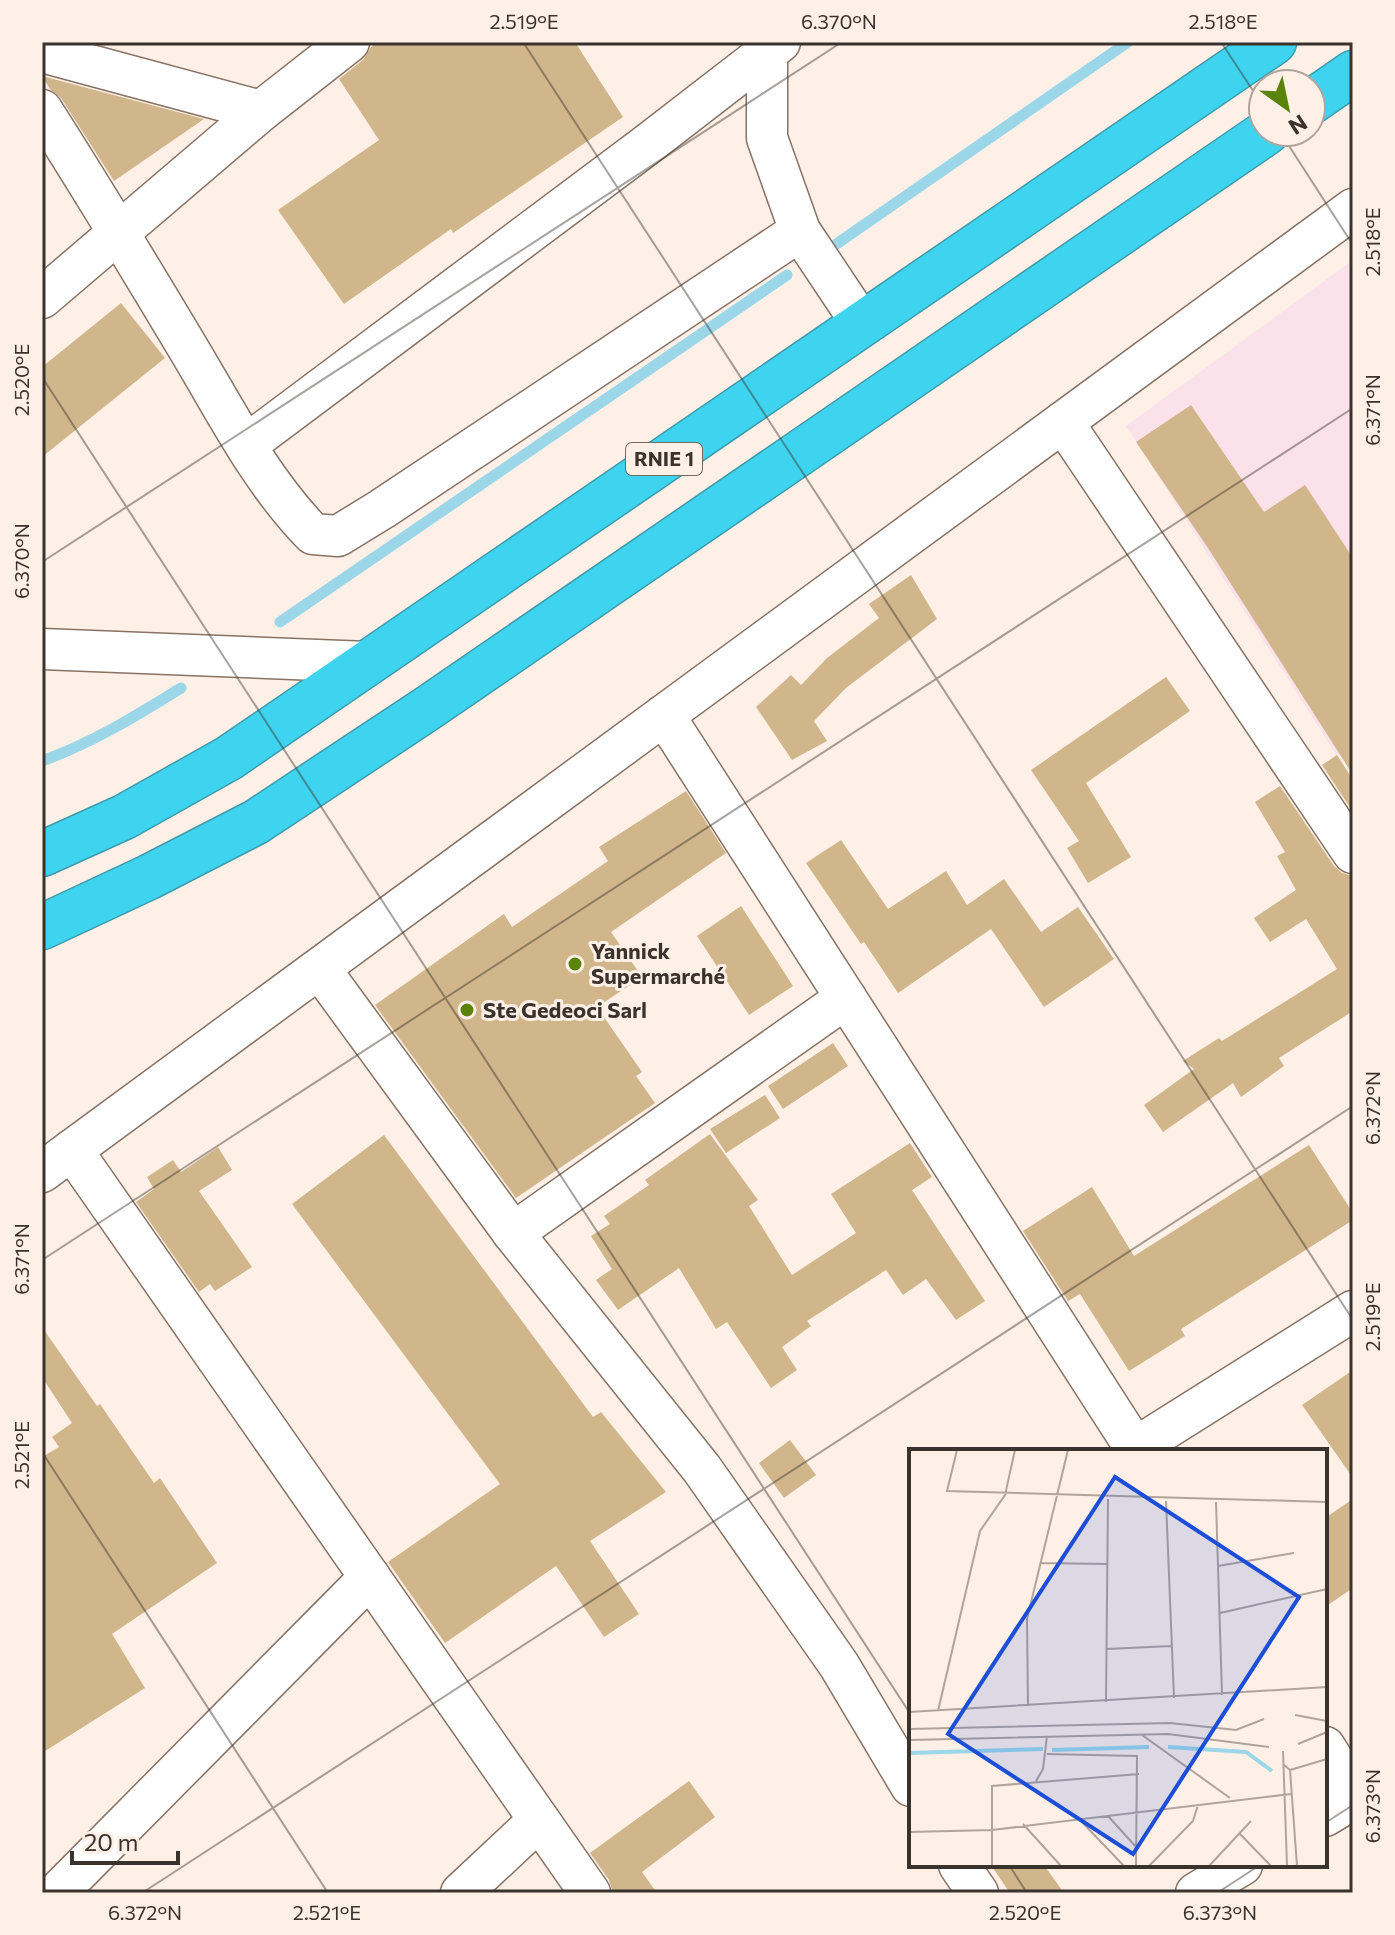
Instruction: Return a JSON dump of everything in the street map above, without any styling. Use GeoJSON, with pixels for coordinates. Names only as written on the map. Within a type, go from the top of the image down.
{"type":"FeatureCollection","features":[{"type":"Feature","properties":{"kind":"highway","name":"RNIE 1"},"geometry":{"type":"LineString","coordinates":[[42,854],[124,817],[229,758],[1274,42]]}},
{"type":"Feature","properties":{"kind":"highway"},"geometry":{"type":"LineString","coordinates":[[1327,91],[1353,73]]}},
{"type":"Feature","properties":{"kind":"highway"},"geometry":{"type":"LineString","coordinates":[[42,927],[256,822],[428,708],[1247,146]]}},
{"type":"Feature","properties":{"kind":"street"},"geometry":{"type":"LineString","coordinates":[[42,298],[261,111],[349,42]]}},
{"type":"Feature","properties":{"kind":"street"},"geometry":{"type":"LineString","coordinates":[[773,47],[767,138],[800,231],[862,324]]}},
{"type":"Feature","properties":{"kind":"street"},"geometry":{"type":"LineString","coordinates":[[246,445],[773,47]]}},
{"type":"Feature","properties":{"kind":"street"},"geometry":{"type":"LineString","coordinates":[[42,52],[261,111]]}},
{"type":"Feature","properties":{"kind":"street"},"geometry":{"type":"LineString","coordinates":[[42,110],[246,445],[290,511],[313,534],[338,536],[800,231]]}},
{"type":"Feature","properties":{"kind":"street"},"geometry":{"type":"LineString","coordinates":[[590,1893],[370,1577],[57,1161],[1353,209]]}},
{"type":"Feature","properties":{"kind":"street"},"geometry":{"type":"LineString","coordinates":[[1063,422],[1353,853]]}},
{"type":"Feature","properties":{"kind":"street"},"geometry":{"type":"LineString","coordinates":[[42,649],[368,662]]}},
{"type":"Feature","properties":{"kind":"street"},"geometry":{"type":"LineString","coordinates":[[664,715],[1136,1449],[1353,1311]]}},
{"type":"Feature","properties":{"kind":"street"},"geometry":{"type":"LineString","coordinates":[[320,969],[513,1233],[702,1469],[839,1665],[909,1783]]}},
{"type":"Feature","properties":{"kind":"street"},"geometry":{"type":"LineString","coordinates":[[513,1233],[846,998]]}},
{"type":"Feature","properties":{"kind":"street"},"geometry":{"type":"LineString","coordinates":[[57,1893],[370,1577]]}},
{"type":"Feature","properties":{"kind":"street"},"geometry":{"type":"LineString","coordinates":[[1327,1750],[1353,1792]]}},
{"type":"Feature","properties":{"kind":"street"},"geometry":{"type":"LineString","coordinates":[[1327,1815],[1353,1799]]}},
{"type":"Feature","properties":{"kind":"street"},"geometry":{"type":"LineString","coordinates":[[461,1893],[539,1820]]}},
{"type":"Feature","properties":{"kind":"street"},"geometry":{"type":"LineString","coordinates":[[960,1867],[978,1893]]}},
{"type":"Feature","properties":{"kind":"street"},"geometry":{"type":"LineString","coordinates":[[1196,1893],[1239,1867]]}},
{"type":"Feature","properties":{"kind":"shaded area"},"geometry":{"type":"Polygon","coordinates":[[[1353,260],[1353,746],[1337,756],[1126,426],[1353,260]]]}},
{"type":"Feature","properties":{"kind":"building"},"geometry":{"type":"Polygon","coordinates":[[[378,42],[575,42],[623,117],[453,233],[451,229],[344,304],[278,210],[379,140],[339,79],[363,60],[378,42]]]}},
{"type":"Feature","properties":{"kind":"building"},"geometry":{"type":"Polygon","coordinates":[[[42,76],[204,119],[114,181],[61,98],[50,89],[42,76]]]}},
{"type":"Feature","properties":{"kind":"building"},"geometry":{"type":"Polygon","coordinates":[[[121,303],[165,358],[42,457],[42,367],[121,303]]]}},
{"type":"Feature","properties":{"kind":"building"},"geometry":{"type":"Polygon","coordinates":[[[1191,405],[1264,512],[1305,485],[1353,558],[1353,775],[1208,548],[1136,442],[1191,405]]]}},
{"type":"Feature","properties":{"kind":"building"},"geometry":{"type":"Polygon","coordinates":[[[911,575],[937,619],[846,688],[814,721],[827,741],[792,760],[756,707],[791,675],[801,685],[827,658],[879,618],[869,604],[911,575]]]}},
{"type":"Feature","properties":{"kind":"building"},"geometry":{"type":"Polygon","coordinates":[[[1166,677],[1190,711],[1086,783],[1131,857],[1088,883],[1067,848],[1079,841],[1031,770],[1166,677]]]}},
{"type":"Feature","properties":{"kind":"building"},"geometry":{"type":"Polygon","coordinates":[[[1337,755],[1353,780],[1353,812],[1322,765],[1337,755]]]}},
{"type":"Feature","properties":{"kind":"building"},"geometry":{"type":"Polygon","coordinates":[[[1280,786],[1334,866],[1342,873],[1353,876],[1353,1011],[1279,1058],[1284,1066],[1241,1097],[1233,1083],[1163,1132],[1144,1105],[1194,1069],[1183,1061],[1219,1038],[1222,1041],[1337,969],[1306,919],[1270,942],[1254,918],[1296,890],[1277,856],[1285,852],[1255,802],[1280,786]]]}},
{"type":"Feature","properties":{"kind":"building"},"geometry":{"type":"Polygon","coordinates":[[[686,791],[726,853],[611,932],[642,977],[597,1007],[642,1072],[636,1076],[655,1103],[516,1198],[375,1005],[504,914],[512,927],[608,861],[599,847],[686,791]]]}},
{"type":"Feature","properties":{"kind":"building"},"geometry":{"type":"Polygon","coordinates":[[[841,840],[888,909],[946,871],[967,905],[1004,879],[1041,932],[1078,907],[1114,959],[1044,1007],[991,929],[898,993],[806,863],[841,840]]]}},
{"type":"Feature","properties":{"kind":"building"},"geometry":{"type":"Polygon","coordinates":[[[741,906],[793,986],[749,1015],[697,936],[741,906]]]}},
{"type":"Feature","properties":{"kind":"building"},"geometry":{"type":"Polygon","coordinates":[[[833,1043],[848,1066],[783,1109],[768,1086],[833,1043]]]}},
{"type":"Feature","properties":{"kind":"building"},"geometry":{"type":"Polygon","coordinates":[[[765,1095],[780,1118],[726,1153],[710,1129],[765,1095]]]}},
{"type":"Feature","properties":{"kind":"building"},"geometry":{"type":"Polygon","coordinates":[[[710,1134],[758,1200],[749,1206],[792,1275],[856,1233],[831,1194],[910,1143],[932,1177],[912,1190],[985,1301],[956,1320],[926,1279],[903,1295],[886,1270],[807,1321],[811,1326],[782,1347],[797,1370],[771,1388],[727,1322],[716,1329],[679,1268],[618,1310],[596,1280],[612,1269],[591,1236],[610,1224],[604,1216],[649,1185],[645,1180],[710,1134]]]}},
{"type":"Feature","properties":{"kind":"building"},"geometry":{"type":"Polygon","coordinates":[[[384,1135],[593,1417],[601,1412],[666,1492],[590,1541],[639,1614],[604,1637],[556,1566],[445,1643],[388,1562],[500,1484],[292,1204],[384,1135]]]}},
{"type":"Feature","properties":{"kind":"building"},"geometry":{"type":"Polygon","coordinates":[[[1309,1145],[1353,1213],[1353,1220],[1181,1329],[1185,1336],[1129,1371],[1080,1294],[1068,1301],[1023,1231],[1092,1187],[1134,1256],[1309,1145]]]}},
{"type":"Feature","properties":{"kind":"building"},"geometry":{"type":"Polygon","coordinates":[[[218,1147],[232,1170],[199,1191],[252,1267],[215,1291],[210,1284],[199,1292],[136,1202],[154,1189],[147,1177],[173,1160],[181,1172],[218,1147]]]}},
{"type":"Feature","properties":{"kind":"building"},"geometry":{"type":"Polygon","coordinates":[[[42,1327],[154,1483],[160,1478],[217,1563],[112,1634],[145,1688],[42,1753],[42,1457],[59,1447],[52,1437],[72,1423],[42,1377],[42,1327]]]}},
{"type":"Feature","properties":{"kind":"building"},"geometry":{"type":"Polygon","coordinates":[[[1353,1370],[1353,1478],[1302,1405],[1353,1370]]]}},
{"type":"Feature","properties":{"kind":"building"},"geometry":{"type":"Polygon","coordinates":[[[790,1440],[816,1475],[784,1498],[759,1463],[790,1440]]]}},
{"type":"Feature","properties":{"kind":"building"},"geometry":{"type":"Polygon","coordinates":[[[1353,1499],[1353,1588],[1327,1606],[1327,1517],[1353,1499]]]}},
{"type":"Feature","properties":{"kind":"building"},"geometry":{"type":"Polygon","coordinates":[[[689,1781],[715,1817],[642,1872],[657,1893],[613,1893],[609,1880],[590,1853],[689,1781]]]}},
{"type":"Feature","properties":{"kind":"building"},"geometry":{"type":"Polygon","coordinates":[[[992,1867],[1045,1867],[1064,1893],[1010,1893],[992,1867]]]}},
{"type":"Feature","properties":{"kind":"waterway"},"geometry":{"type":"LineString","coordinates":[[835,245],[1128,42]]}},
{"type":"Feature","properties":{"kind":"waterway"},"geometry":{"type":"LineString","coordinates":[[280,622],[787,275]]}},
{"type":"Feature","properties":{"kind":"waterway"},"geometry":{"type":"LineString","coordinates":[[42,761],[96,737],[181,688]]}},
{"type":"Feature","properties":{"kind":"place","name":"Yannick Supermarché"},"geometry":{"type":"Point","coordinates":[575,964]}},
{"type":"Feature","properties":{"kind":"place","name":"Ste Gedeoci Sarl"},"geometry":{"type":"Point","coordinates":[467,1010]}}]}
